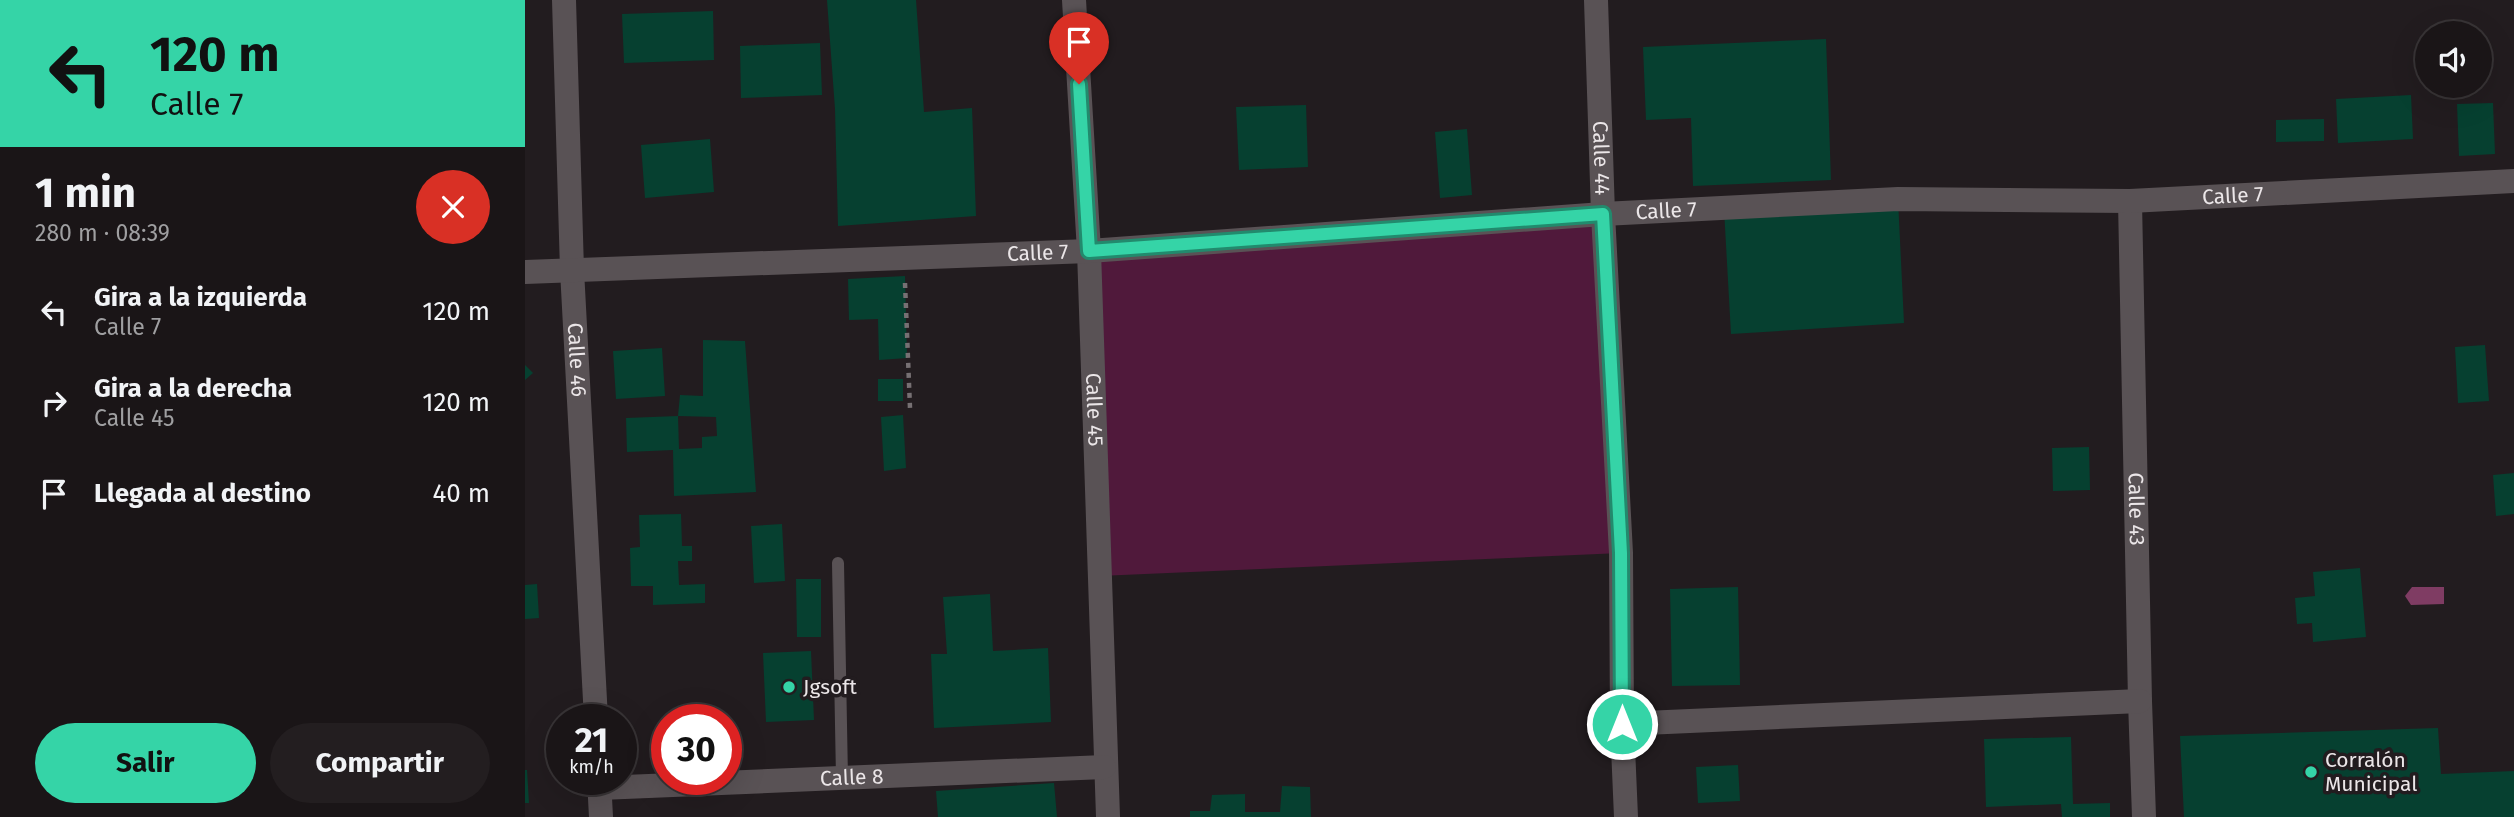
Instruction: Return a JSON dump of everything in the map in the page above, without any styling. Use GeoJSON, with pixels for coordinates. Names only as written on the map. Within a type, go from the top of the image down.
{"type":"FeatureCollection","features":[{"type":"Feature","properties":{"kind":"street","name":"Calle 46"},"geometry":{"type":"LineString","coordinates":[[564,0],[572,270],[595,704]]}},
{"type":"Feature","properties":{"kind":"street","name":"Calle 45"},"geometry":{"type":"LineString","coordinates":[[1074,0],[1089,251],[1104,767],[1108,817]]}},
{"type":"Feature","properties":{"kind":"street","name":"Calle 44"},"geometry":{"type":"LineString","coordinates":[[1596,0],[1603,214],[1621,553],[1622,724],[1626,817]]}},
{"type":"Feature","properties":{"kind":"street","name":"Calle 7"},"geometry":{"type":"LineString","coordinates":[[525,272],[1089,251],[1603,214],[1898,199],[2130,201],[2514,181]]}},
{"type":"Feature","properties":{"kind":"street","name":"Calle 43"},"geometry":{"type":"LineString","coordinates":[[2130,201],[2144,817]]}},
{"type":"Feature","properties":{"kind":"street"},"geometry":{"type":"LineString","coordinates":[[1622,724],[2140,701]]}},
{"type":"Feature","properties":{"kind":"street","name":"Calle 8"},"geometry":{"type":"LineString","coordinates":[[637,783],[1104,767]]}},
{"type":"Feature","properties":{"kind":"street"},"geometry":{"type":"LineString","coordinates":[[600,795],[601,817]]}},
{"type":"Feature","properties":{"kind":"lane"},"geometry":{"type":"LineString","coordinates":[[838,563],[842,778]]}},
{"type":"Feature","properties":{"kind":"path"},"geometry":{"type":"LineString","coordinates":[[904,258],[910,408]]}},
{"type":"Feature","properties":{"kind":"shaded area"},"geometry":{"type":"Polygon","coordinates":[[[1603,214],[1621,553],[1099,576],[1089,251],[1603,214]]]}},
{"type":"Feature","properties":{"kind":"shaded area"},"geometry":{"type":"Polygon","coordinates":[[[2412,587],[2444,587],[2444,604],[2411,605],[2405,596],[2412,587]]]}},
{"type":"Feature","properties":{"kind":"building"},"geometry":{"type":"Polygon","coordinates":[[[827,0],[916,0],[924,112],[972,108],[976,216],[838,226],[835,109],[827,0]]]}},
{"type":"Feature","properties":{"kind":"building"},"geometry":{"type":"Polygon","coordinates":[[[713,11],[714,60],[624,63],[622,14],[713,11]]]}},
{"type":"Feature","properties":{"kind":"building"},"geometry":{"type":"Polygon","coordinates":[[[1826,39],[1831,180],[1693,186],[1691,118],[1646,120],[1643,47],[1826,39]]]}},
{"type":"Feature","properties":{"kind":"building"},"geometry":{"type":"Polygon","coordinates":[[[820,43],[822,95],[741,98],[740,46],[820,43]]]}},
{"type":"Feature","properties":{"kind":"building"},"geometry":{"type":"Polygon","coordinates":[[[2411,95],[2413,139],[2338,143],[2336,99],[2411,95]]]}},
{"type":"Feature","properties":{"kind":"building"},"geometry":{"type":"Polygon","coordinates":[[[2493,103],[2495,154],[2459,156],[2457,104],[2493,103]]]}},
{"type":"Feature","properties":{"kind":"building"},"geometry":{"type":"Polygon","coordinates":[[[1306,105],[1308,167],[1239,170],[1236,107],[1306,105]]]}},
{"type":"Feature","properties":{"kind":"building"},"geometry":{"type":"Polygon","coordinates":[[[2324,119],[2324,141],[2276,142],[2276,120],[2324,119]]]}},
{"type":"Feature","properties":{"kind":"building"},"geometry":{"type":"Polygon","coordinates":[[[1467,129],[1472,195],[1440,198],[1435,132],[1467,129]]]}},
{"type":"Feature","properties":{"kind":"building"},"geometry":{"type":"Polygon","coordinates":[[[710,139],[714,192],[645,198],[641,145],[710,139]]]}},
{"type":"Feature","properties":{"kind":"building"},"geometry":{"type":"Polygon","coordinates":[[[1898,199],[1904,323],[1731,334],[1724,209],[1898,199]]]}},
{"type":"Feature","properties":{"kind":"building"},"geometry":{"type":"Polygon","coordinates":[[[905,276],[907,358],[879,360],[878,319],[849,320],[848,279],[905,276]]]}},
{"type":"Feature","properties":{"kind":"building"},"geometry":{"type":"Polygon","coordinates":[[[703,340],[745,341],[756,492],[674,496],[673,450],[627,452],[626,418],[678,416],[680,395],[703,396],[703,340]],[[678,416],[679,449],[702,448],[702,437],[717,436],[716,417],[678,416]]]}},
{"type":"Feature","properties":{"kind":"building"},"geometry":{"type":"Polygon","coordinates":[[[2485,345],[2489,401],[2458,403],[2455,347],[2485,345]]]}},
{"type":"Feature","properties":{"kind":"building"},"geometry":{"type":"Polygon","coordinates":[[[662,348],[665,396],[616,399],[613,351],[662,348]]]}},
{"type":"Feature","properties":{"kind":"building"},"geometry":{"type":"Polygon","coordinates":[[[525,365],[533,373],[525,380],[525,365]]]}},
{"type":"Feature","properties":{"kind":"building"},"geometry":{"type":"Polygon","coordinates":[[[878,379],[903,379],[903,401],[878,401],[878,379]]]}},
{"type":"Feature","properties":{"kind":"building"},"geometry":{"type":"Polygon","coordinates":[[[903,415],[906,468],[884,471],[881,417],[903,415]]]}},
{"type":"Feature","properties":{"kind":"building"},"geometry":{"type":"Polygon","coordinates":[[[2089,447],[2090,490],[2053,491],[2052,448],[2089,447]]]}},
{"type":"Feature","properties":{"kind":"building"},"geometry":{"type":"Polygon","coordinates":[[[2514,473],[2514,514],[2496,516],[2493,475],[2514,473]]]}},
{"type":"Feature","properties":{"kind":"building"},"geometry":{"type":"Polygon","coordinates":[[[681,514],[682,546],[692,546],[692,561],[678,561],[679,585],[705,584],[705,603],[653,605],[653,586],[631,586],[630,548],[640,547],[639,515],[681,514]]]}},
{"type":"Feature","properties":{"kind":"building"},"geometry":{"type":"Polygon","coordinates":[[[782,524],[785,581],[754,583],[751,526],[782,524]]]}},
{"type":"Feature","properties":{"kind":"building"},"geometry":{"type":"Polygon","coordinates":[[[2360,568],[2366,637],[2313,642],[2312,623],[2297,624],[2295,598],[2315,596],[2313,572],[2360,568]]]}},
{"type":"Feature","properties":{"kind":"building"},"geometry":{"type":"Polygon","coordinates":[[[796,579],[821,579],[821,637],[797,637],[796,579]]]}},
{"type":"Feature","properties":{"kind":"building"},"geometry":{"type":"Polygon","coordinates":[[[537,584],[539,618],[525,619],[525,585],[537,584]]]}},
{"type":"Feature","properties":{"kind":"building"},"geometry":{"type":"Polygon","coordinates":[[[1738,587],[1740,685],[1672,686],[1670,589],[1738,587]]]}},
{"type":"Feature","properties":{"kind":"building"},"geometry":{"type":"Polygon","coordinates":[[[990,594],[993,651],[1048,648],[1051,722],[934,728],[931,654],[947,654],[943,597],[990,594]]]}},
{"type":"Feature","properties":{"kind":"building","name":"Jgsoft"},"geometry":{"type":"Polygon","coordinates":[[[811,651],[814,720],[766,722],[763,653],[811,651]]]}},
{"type":"Feature","properties":{"kind":"building","name":"Corralón Municipal"},"geometry":{"type":"Polygon","coordinates":[[[2438,728],[2441,774],[2514,771],[2514,817],[2184,817],[2180,736],[2438,728]]]}},
{"type":"Feature","properties":{"kind":"building"},"geometry":{"type":"Polygon","coordinates":[[[2071,737],[2073,804],[2110,803],[2110,817],[2062,817],[2061,804],[1986,807],[1984,739],[2071,737]]]}},
{"type":"Feature","properties":{"kind":"building"},"geometry":{"type":"Polygon","coordinates":[[[1738,765],[1740,801],[1698,803],[1696,767],[1738,765]]]}},
{"type":"Feature","properties":{"kind":"building"},"geometry":{"type":"Polygon","coordinates":[[[527,770],[529,803],[525,803],[527,770]]]}},
{"type":"Feature","properties":{"kind":"building"},"geometry":{"type":"Polygon","coordinates":[[[1054,783],[1057,817],[938,817],[936,791],[1054,783]]]}},
{"type":"Feature","properties":{"kind":"building"},"geometry":{"type":"Polygon","coordinates":[[[1282,786],[1310,787],[1311,817],[1190,817],[1190,811],[1210,811],[1212,795],[1245,794],[1245,812],[1280,812],[1282,786]]]}},
{"type":"Feature","properties":{"kind":"place","name":"Jgsoft"},"geometry":{"type":"Point","coordinates":[789,687]}},
{"type":"Feature","properties":{"kind":"place","name":"Corralón Municipal"},"geometry":{"type":"Point","coordinates":[2311,772]}},
{"type":"Feature","properties":{"kind":"route"},"geometry":{"type":"LineString","coordinates":[[1079,84],[1089,251],[1603,214],[1621,553],[1622,724]]}}]}
